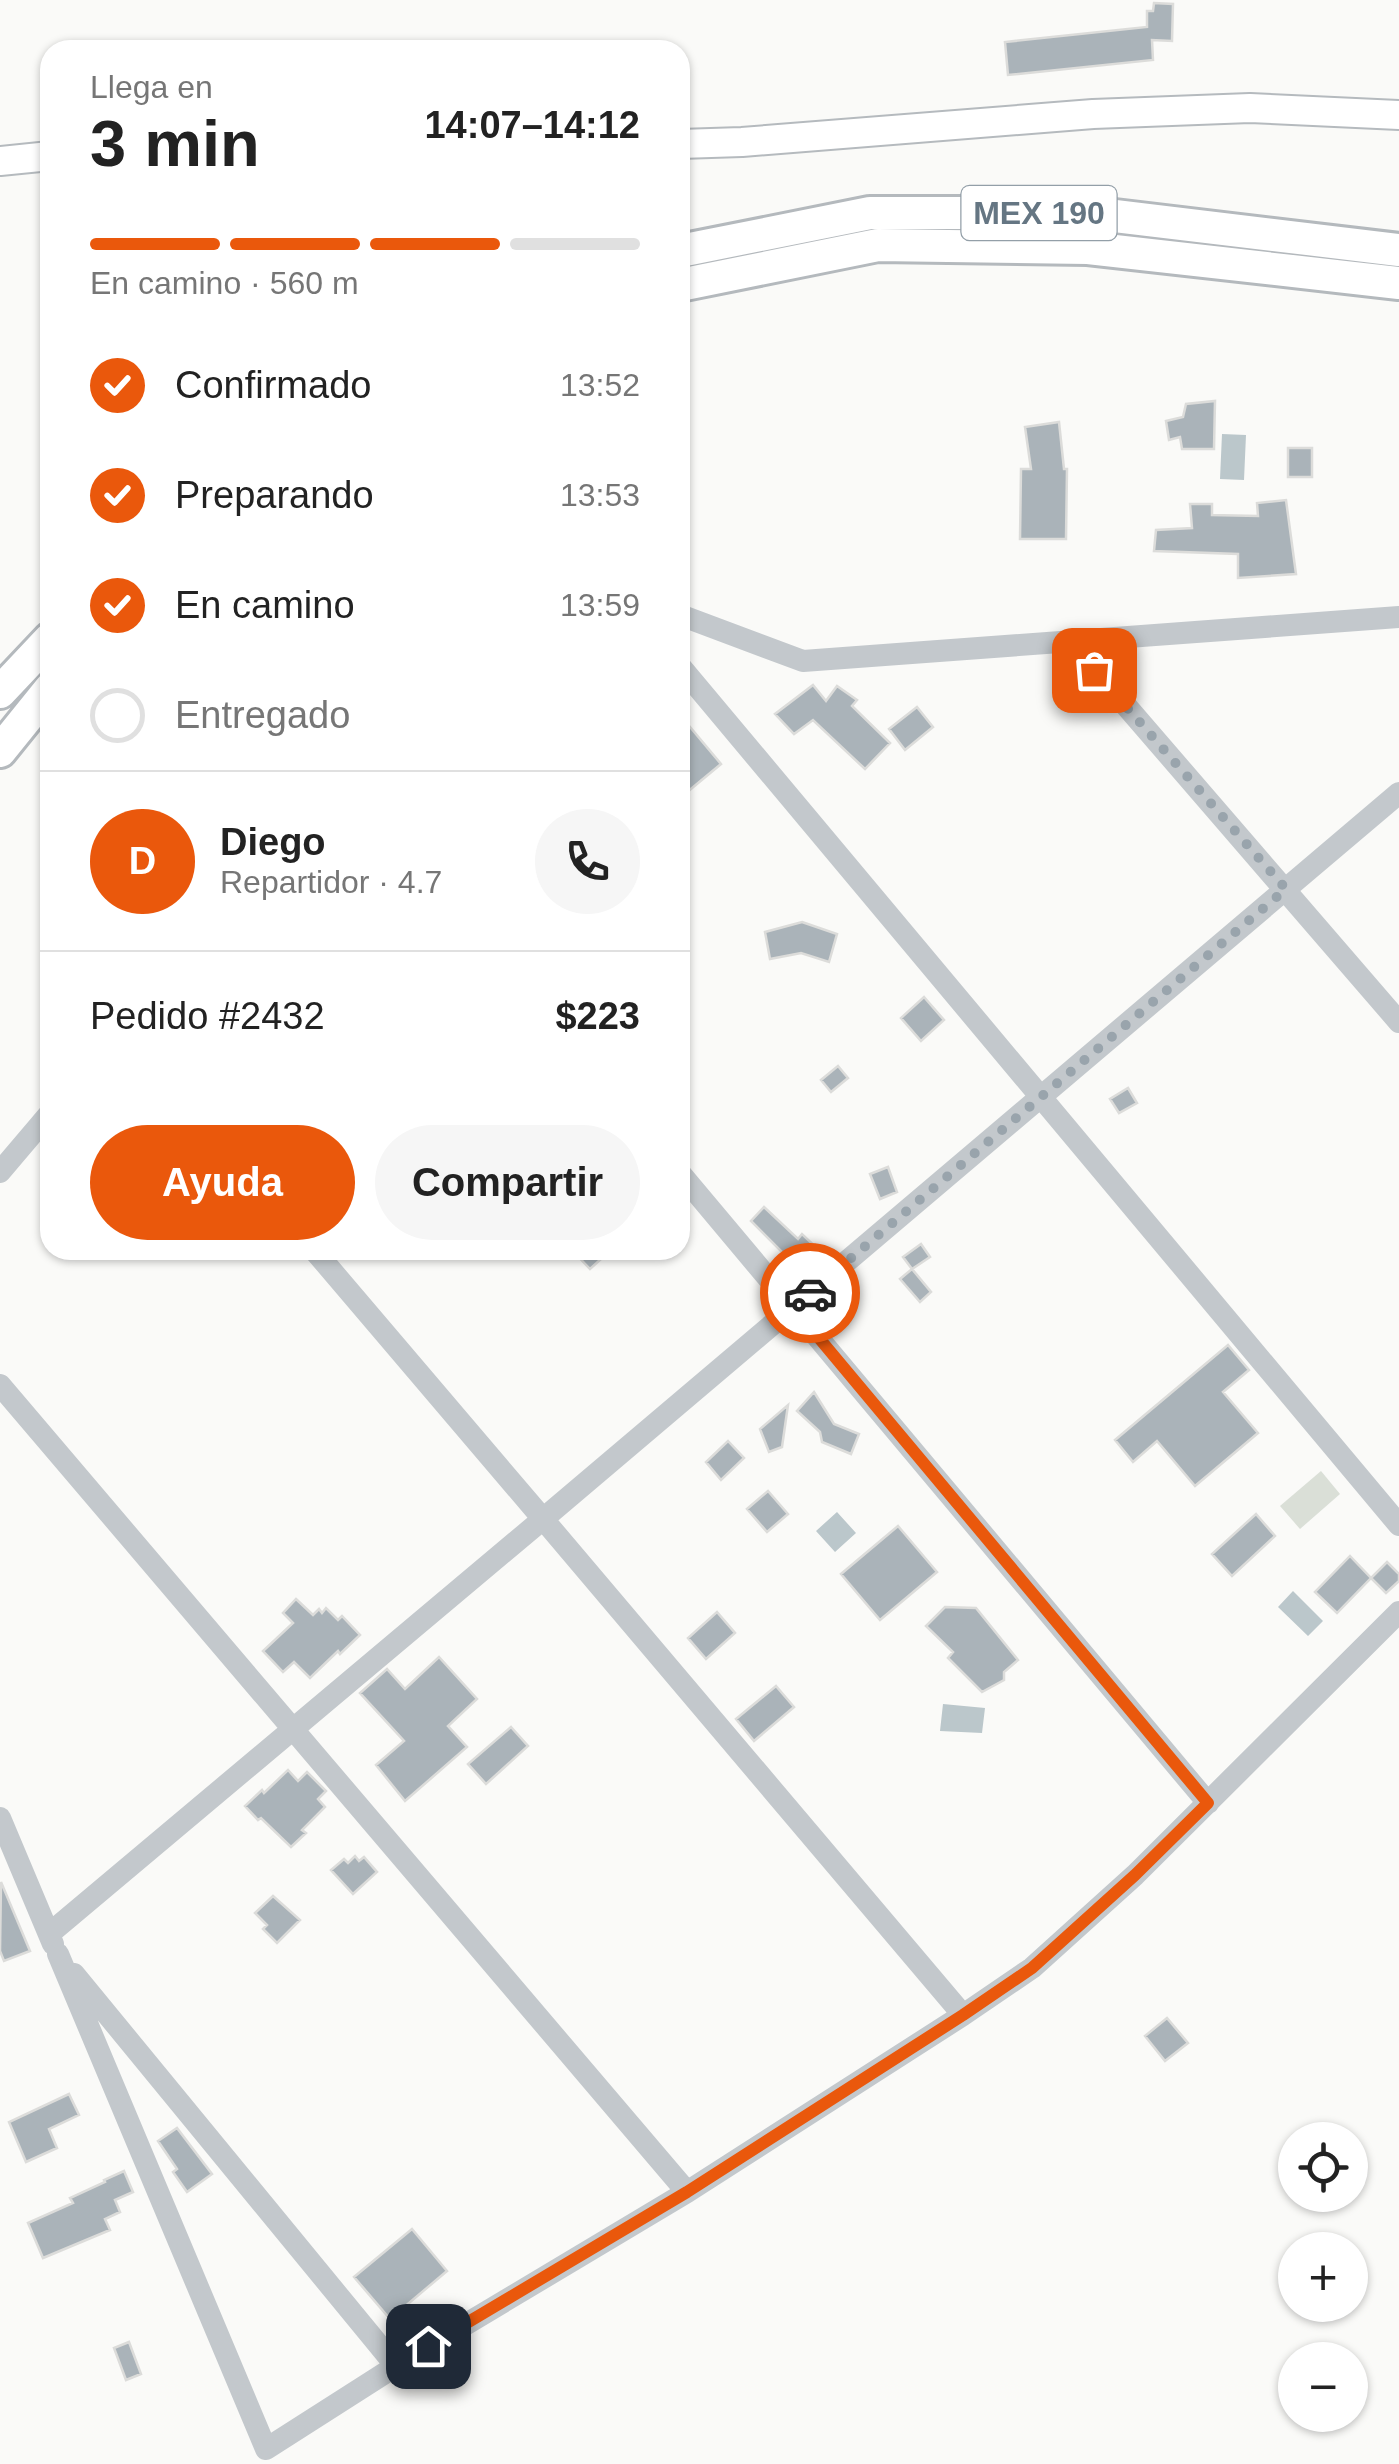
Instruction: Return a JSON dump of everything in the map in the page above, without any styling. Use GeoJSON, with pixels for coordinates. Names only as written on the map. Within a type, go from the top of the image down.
{"type":"FeatureCollection","features":[{"type":"Feature","properties":{"kind":"highway","name":"MEX 190"},"geometry":{"type":"LineString","coordinates":[[690,249],[870,213],[1090,213],[1399,250]]}},
{"type":"Feature","properties":{"kind":"highway","name":"MEX 190"},"geometry":{"type":"LineString","coordinates":[[690,283],[878,246],[1088,248],[1399,283]]}},
{"type":"Feature","properties":{"kind":"highway"},"geometry":{"type":"LineString","coordinates":[[0,692],[40,649]]}},
{"type":"Feature","properties":{"kind":"highway"},"geometry":{"type":"LineString","coordinates":[[0,751],[40,701]]}},
{"type":"Feature","properties":{"kind":"main road"},"geometry":{"type":"LineString","coordinates":[[690,144],[1093,114],[1250,108],[1399,115]]}},
{"type":"Feature","properties":{"kind":"main road"},"geometry":{"type":"LineString","coordinates":[[0,161],[40,157]]}},
{"type":"Feature","properties":{"kind":"street"},"geometry":{"type":"LineString","coordinates":[[690,618],[803,661],[1399,617]]}},
{"type":"Feature","properties":{"kind":"street"},"geometry":{"type":"LineString","coordinates":[[1071,642],[1399,1022]]}},
{"type":"Feature","properties":{"kind":"street"},"geometry":{"type":"LineString","coordinates":[[690,678],[1399,1526]]}},
{"type":"Feature","properties":{"kind":"street"},"geometry":{"type":"LineString","coordinates":[[54,1944],[293,1729],[1399,793]]}},
{"type":"Feature","properties":{"kind":"street"},"geometry":{"type":"LineString","coordinates":[[0,1172],[40,1125]]}},
{"type":"Feature","properties":{"kind":"street"},"geometry":{"type":"LineString","coordinates":[[690,1185],[1208,1803]]}},
{"type":"Feature","properties":{"kind":"street"},"geometry":{"type":"LineString","coordinates":[[322,1260],[963,2015]]}},
{"type":"Feature","properties":{"kind":"street"},"geometry":{"type":"LineString","coordinates":[[0,1385],[687,2192]]}},
{"type":"Feature","properties":{"kind":"street"},"geometry":{"type":"LineString","coordinates":[[0,1818],[266,2449],[396,2366],[687,2192],[1032,1968],[1135,1875],[1399,1612]]}},
{"type":"Feature","properties":{"kind":"street"},"geometry":{"type":"LineString","coordinates":[[54,1944],[396,2366]]}},
{"type":"Feature","properties":{"kind":"shaded area"},"geometry":{"type":"Polygon","coordinates":[[[1222,434],[1246,435],[1244,480],[1220,479],[1222,434]]]}},
{"type":"Feature","properties":{"kind":"shaded area"},"geometry":{"type":"Polygon","coordinates":[[[1321,1471],[1340,1494],[1300,1529],[1280,1506],[1321,1471]]]}},
{"type":"Feature","properties":{"kind":"shaded area"},"geometry":{"type":"Polygon","coordinates":[[[837,1512],[856,1533],[835,1552],[816,1531],[837,1512]]]}},
{"type":"Feature","properties":{"kind":"shaded area"},"geometry":{"type":"Polygon","coordinates":[[[1293,1591],[1323,1621],[1308,1636],[1278,1607],[1293,1591]]]}},
{"type":"Feature","properties":{"kind":"shaded area"},"geometry":{"type":"Polygon","coordinates":[[[943,1704],[985,1708],[982,1733],[940,1731],[943,1704]]]}},
{"type":"Feature","properties":{"kind":"building"},"geometry":{"type":"Polygon","coordinates":[[[1154,3],[1173,4],[1172,41],[1152,40],[1153,60],[1008,75],[1005,42],[1147,27],[1147,11],[1153,11],[1154,3]]]}},
{"type":"Feature","properties":{"kind":"building"},"geometry":{"type":"Polygon","coordinates":[[[1215,401],[1214,449],[1182,449],[1180,437],[1169,440],[1166,421],[1183,417],[1186,404],[1215,401]]]}},
{"type":"Feature","properties":{"kind":"building"},"geometry":{"type":"Polygon","coordinates":[[[1059,422],[1067,469],[1066,539],[1020,539],[1021,469],[1031,469],[1025,427],[1059,422]]]}},
{"type":"Feature","properties":{"kind":"building"},"geometry":{"type":"Polygon","coordinates":[[[1288,448],[1312,448],[1312,477],[1288,477],[1288,448]]]}},
{"type":"Feature","properties":{"kind":"building"},"geometry":{"type":"Polygon","coordinates":[[[1286,500],[1296,574],[1238,578],[1238,554],[1154,551],[1156,530],[1192,528],[1190,504],[1212,504],[1212,515],[1258,516],[1257,503],[1286,500]]]}},
{"type":"Feature","properties":{"kind":"building"},"geometry":{"type":"Polygon","coordinates":[[[813,685],[826,701],[837,686],[857,700],[852,706],[890,743],[865,769],[813,720],[794,734],[775,714],[813,685]]]}},
{"type":"Feature","properties":{"kind":"building"},"geometry":{"type":"Polygon","coordinates":[[[917,707],[933,727],[905,750],[889,729],[917,707]]]}},
{"type":"Feature","properties":{"kind":"building"},"geometry":{"type":"Polygon","coordinates":[[[690,727],[721,764],[690,790],[690,727]]]}},
{"type":"Feature","properties":{"kind":"building"},"geometry":{"type":"Polygon","coordinates":[[[802,922],[837,934],[829,962],[801,953],[770,959],[765,932],[802,922]]]}},
{"type":"Feature","properties":{"kind":"building"},"geometry":{"type":"Polygon","coordinates":[[[924,997],[944,1020],[921,1041],[901,1018],[924,997]]]}},
{"type":"Feature","properties":{"kind":"building"},"geometry":{"type":"Polygon","coordinates":[[[838,1066],[848,1078],[831,1092],[821,1080],[838,1066]]]}},
{"type":"Feature","properties":{"kind":"building"},"geometry":{"type":"Polygon","coordinates":[[[1128,1088],[1137,1103],[1119,1113],[1110,1099],[1128,1088]]]}},
{"type":"Feature","properties":{"kind":"building"},"geometry":{"type":"Polygon","coordinates":[[[888,1167],[897,1192],[880,1199],[870,1174],[888,1167]]]}},
{"type":"Feature","properties":{"kind":"building"},"geometry":{"type":"Polygon","coordinates":[[[764,1207],[798,1239],[802,1234],[823,1254],[798,1280],[778,1261],[784,1254],[751,1221],[764,1207]]]}},
{"type":"Feature","properties":{"kind":"building"},"geometry":{"type":"Polygon","coordinates":[[[921,1244],[930,1257],[912,1269],[903,1257],[921,1244]]]}},
{"type":"Feature","properties":{"kind":"building"},"geometry":{"type":"Polygon","coordinates":[[[581,1260],[600,1260],[590,1269],[581,1260]]]}},
{"type":"Feature","properties":{"kind":"building"},"geometry":{"type":"Polygon","coordinates":[[[912,1269],[931,1292],[920,1302],[900,1279],[912,1269]]]}},
{"type":"Feature","properties":{"kind":"building"},"geometry":{"type":"Polygon","coordinates":[[[1228,1345],[1249,1370],[1223,1392],[1258,1433],[1195,1486],[1157,1441],[1133,1462],[1115,1440],[1228,1345]]]}},
{"type":"Feature","properties":{"kind":"building"},"geometry":{"type":"Polygon","coordinates":[[[814,1392],[834,1424],[859,1434],[851,1454],[822,1442],[820,1432],[797,1411],[814,1392]]]}},
{"type":"Feature","properties":{"kind":"building"},"geometry":{"type":"Polygon","coordinates":[[[788,1405],[782,1447],[769,1452],[760,1429],[788,1405]]]}},
{"type":"Feature","properties":{"kind":"building"},"geometry":{"type":"Polygon","coordinates":[[[728,1441],[744,1458],[721,1480],[706,1462],[728,1441]]]}},
{"type":"Feature","properties":{"kind":"building"},"geometry":{"type":"Polygon","coordinates":[[[768,1491],[788,1514],[767,1532],[747,1509],[768,1491]]]}},
{"type":"Feature","properties":{"kind":"building"},"geometry":{"type":"Polygon","coordinates":[[[1256,1514],[1275,1536],[1232,1576],[1212,1554],[1256,1514]]]}},
{"type":"Feature","properties":{"kind":"building"},"geometry":{"type":"Polygon","coordinates":[[[898,1526],[937,1572],[880,1620],[841,1574],[898,1526]]]}},
{"type":"Feature","properties":{"kind":"building"},"geometry":{"type":"Polygon","coordinates":[[[1350,1556],[1371,1578],[1337,1613],[1315,1592],[1350,1556]]]}},
{"type":"Feature","properties":{"kind":"building"},"geometry":{"type":"Polygon","coordinates":[[[1387,1562],[1399,1574],[1399,1581],[1386,1593],[1371,1578],[1387,1562]]]}},
{"type":"Feature","properties":{"kind":"building"},"geometry":{"type":"Polygon","coordinates":[[[296,1599],[313,1615],[326,1608],[338,1620],[342,1616],[360,1635],[310,1678],[294,1662],[283,1672],[263,1651],[293,1623],[283,1613],[296,1599]]]}},
{"type":"Feature","properties":{"kind":"building"},"geometry":{"type":"Polygon","coordinates":[[[945,1607],[976,1608],[1018,1660],[1004,1672],[1004,1680],[982,1692],[948,1658],[953,1652],[926,1626],[945,1607]]]}},
{"type":"Feature","properties":{"kind":"building"},"geometry":{"type":"Polygon","coordinates":[[[717,1612],[735,1633],[706,1659],[688,1638],[717,1612]]]}},
{"type":"Feature","properties":{"kind":"building"},"geometry":{"type":"Polygon","coordinates":[[[439,1657],[477,1699],[448,1726],[467,1747],[405,1801],[376,1765],[404,1741],[360,1693],[387,1669],[405,1689],[439,1657]]]}},
{"type":"Feature","properties":{"kind":"building"},"geometry":{"type":"Polygon","coordinates":[[[776,1686],[794,1707],[754,1741],[736,1719],[776,1686]]]}},
{"type":"Feature","properties":{"kind":"building"},"geometry":{"type":"Polygon","coordinates":[[[511,1727],[528,1746],[486,1784],[468,1764],[511,1727]]]}},
{"type":"Feature","properties":{"kind":"building"},"geometry":{"type":"Polygon","coordinates":[[[288,1770],[298,1781],[307,1772],[326,1791],[318,1799],[325,1807],[291,1847],[245,1806],[288,1770]]]}},
{"type":"Feature","properties":{"kind":"building"},"geometry":{"type":"Polygon","coordinates":[[[355,1856],[359,1861],[364,1857],[377,1872],[353,1894],[331,1870],[355,1856]]]}},
{"type":"Feature","properties":{"kind":"building"},"geometry":{"type":"Polygon","coordinates":[[[1,1882],[30,1951],[4,1961],[0,1951],[1,1882]]]}},
{"type":"Feature","properties":{"kind":"building"},"geometry":{"type":"Polygon","coordinates":[[[273,1896],[300,1920],[277,1943],[263,1929],[267,1925],[255,1913],[273,1896]]]}},
{"type":"Feature","properties":{"kind":"building"},"geometry":{"type":"Polygon","coordinates":[[[1167,2018],[1188,2043],[1165,2061],[1145,2036],[1167,2018]]]}},
{"type":"Feature","properties":{"kind":"building"},"geometry":{"type":"Polygon","coordinates":[[[69,2094],[79,2115],[49,2129],[57,2148],[26,2162],[9,2122],[69,2094]]]}},
{"type":"Feature","properties":{"kind":"building"},"geometry":{"type":"Polygon","coordinates":[[[177,2128],[212,2174],[187,2192],[158,2141],[177,2128]]]}},
{"type":"Feature","properties":{"kind":"building"},"geometry":{"type":"Polygon","coordinates":[[[124,2171],[133,2192],[115,2200],[120,2212],[105,2219],[110,2230],[43,2258],[28,2223],[73,2203],[70,2198],[124,2171]]]}},
{"type":"Feature","properties":{"kind":"building"},"geometry":{"type":"Polygon","coordinates":[[[412,2229],[447,2271],[390,2319],[354,2277],[412,2229]]]}},
{"type":"Feature","properties":{"kind":"building"},"geometry":{"type":"Polygon","coordinates":[[[129,2342],[141,2374],[126,2380],[114,2348],[129,2342]]]}},
{"type":"Feature","properties":{"kind":"way so far"},"geometry":{"type":"LineString","coordinates":[[810,1293],[1286,889],[1094,670]]}},
{"type":"Feature","properties":{"kind":"route"},"geometry":{"type":"LineString","coordinates":[[428,2346],[687,2192],[1032,1968],[1208,1803],[793,1307],[810,1293]]}}]}
